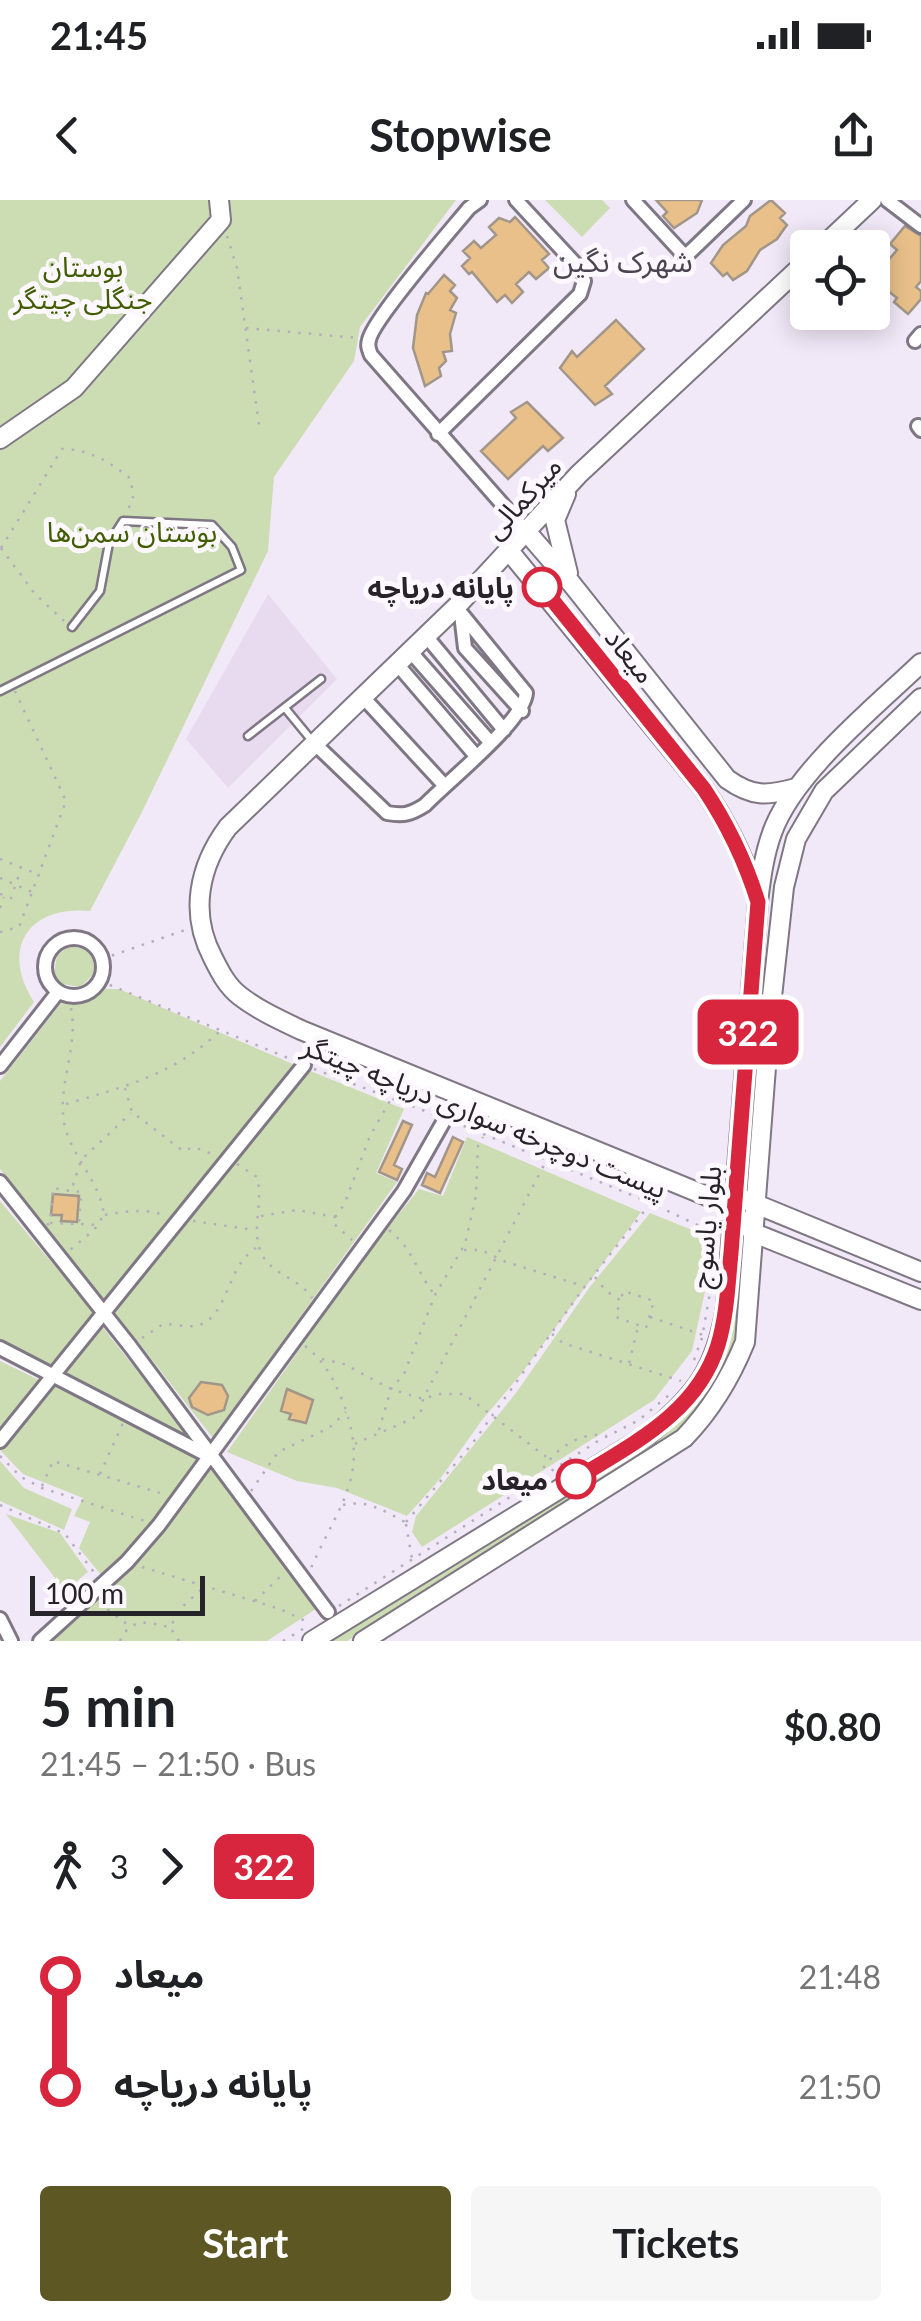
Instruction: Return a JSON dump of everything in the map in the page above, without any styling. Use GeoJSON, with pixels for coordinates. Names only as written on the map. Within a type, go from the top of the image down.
{"type":"FeatureCollection","features":[{"type":"Feature","properties":{"kind":"street"},"geometry":{"type":"LineString","coordinates":[[0,439],[74,388],[221,220],[219,200]]}},
{"type":"Feature","properties":{"kind":"street"},"geometry":{"type":"LineString","coordinates":[[480,200],[440,244],[369,339],[372,355],[524,530]]}},
{"type":"Feature","properties":{"kind":"street"},"geometry":{"type":"LineString","coordinates":[[438,434],[580,294],[584,281],[580,269],[516,200]]}},
{"type":"Feature","properties":{"kind":"street"},"geometry":{"type":"LineString","coordinates":[[633,200],[684,254],[690,253],[744,200]]}},
{"type":"Feature","properties":{"kind":"street"},"geometry":{"type":"LineString","coordinates":[[840,230],[872,200]]}},
{"type":"Feature","properties":{"kind":"street"},"geometry":{"type":"LineString","coordinates":[[887,200],[916,222],[921,204]]}},
{"type":"Feature","properties":{"kind":"street","name":"میرکمالی"},"geometry":{"type":"LineString","coordinates":[[200,926],[198,894],[214,846],[228,827],[426,636],[459,611],[524,530],[579,474],[790,277]]}},
{"type":"Feature","properties":{"kind":"street"},"geometry":{"type":"LineString","coordinates":[[572,584],[555,520],[558,507],[579,474]]}},
{"type":"Feature","properties":{"kind":"street","name":"میعاد"},"geometry":{"type":"LineString","coordinates":[[524,530],[572,584],[727,779],[753,794],[768,795],[796,788]]}},
{"type":"Feature","properties":{"kind":"street","name":"میعاد"},"geometry":{"type":"LineString","coordinates":[[510,552],[704,789],[736,842],[758,902]]}},
{"type":"Feature","properties":{"kind":"street"},"geometry":{"type":"LineString","coordinates":[[542,587],[552,574],[560,574],[572,584]]}},
{"type":"Feature","properties":{"kind":"street"},"geometry":{"type":"LineString","coordinates":[[314,743],[387,814],[410,814],[426,805],[522,710],[526,693],[521,682],[459,611]]}},
{"type":"Feature","properties":{"kind":"street"},"geometry":{"type":"LineString","coordinates":[[426,636],[504,730]]}},
{"type":"Feature","properties":{"kind":"street"},"geometry":{"type":"LineString","coordinates":[[404,658],[490,742]]}},
{"type":"Feature","properties":{"kind":"street"},"geometry":{"type":"LineString","coordinates":[[404,658],[476,756]]}},
{"type":"Feature","properties":{"kind":"street","name":"بلوار یاسوج"},"geometry":{"type":"LineString","coordinates":[[312,1632],[649,1434],[680,1408],[705,1378],[718,1347],[726,1307],[731,1205],[758,902],[773,830],[796,788],[921,663]]}},
{"type":"Feature","properties":{"kind":"street"},"geometry":{"type":"LineString","coordinates":[[362,696],[444,785]]}},
{"type":"Feature","properties":{"kind":"street","name":"بلوار یاسوج"},"geometry":{"type":"LineString","coordinates":[[363,1641],[684,1438],[728,1384],[746,1342],[784,886],[796,838],[824,791],[921,698]]}},
{"type":"Feature","properties":{"kind":"street"},"geometry":{"type":"LineString","coordinates":[[200,926],[223,978],[236,993],[301,1030],[731,1205],[755,1203],[921,1272]]}},
{"type":"Feature","properties":{"kind":"street"},"geometry":{"type":"LineString","coordinates":[[83,939],[98,950],[102,959],[100,980],[87,994],[63,994],[46,978],[46,960],[56,944],[83,939]]}},
{"type":"Feature","properties":{"kind":"street"},"geometry":{"type":"LineString","coordinates":[[0,1066],[63,994]]}},
{"type":"Feature","properties":{"kind":"street"},"geometry":{"type":"LineString","coordinates":[[0,1440],[304,1065]]}},
{"type":"Feature","properties":{"kind":"street"},"geometry":{"type":"LineString","coordinates":[[40,1641],[127,1562],[158,1526],[404,1191],[445,1119]]}},
{"type":"Feature","properties":{"kind":"street"},"geometry":{"type":"LineString","coordinates":[[0,1182],[45,1227],[102,1312],[328,1612]]}},
{"type":"Feature","properties":{"kind":"street"},"geometry":{"type":"LineString","coordinates":[[731,1205],[754,1233],[921,1300]]}},
{"type":"Feature","properties":{"kind":"street"},"geometry":{"type":"LineString","coordinates":[[0,1348],[209,1456]]}},
{"type":"Feature","properties":{"kind":"street"},"geometry":{"type":"LineString","coordinates":[[0,1619],[11,1641]]}},
{"type":"Feature","properties":{"kind":"lane"},"geometry":{"type":"LineString","coordinates":[[0,691],[242,570],[232,546],[212,525],[123,521],[109,542],[100,591],[72,627]]}},
{"type":"Feature","properties":{"kind":"lane"},"geometry":{"type":"LineString","coordinates":[[248,736],[321,680]]}},
{"type":"Feature","properties":{"kind":"lane"},"geometry":{"type":"LineString","coordinates":[[286,708],[314,743]]}},
{"type":"Feature","properties":{"kind":"path"},"geometry":{"type":"LineString","coordinates":[[221,220],[237,268],[259,425]]}},
{"type":"Feature","properties":{"kind":"path"},"geometry":{"type":"LineString","coordinates":[[244,328],[369,339]]}},
{"type":"Feature","properties":{"kind":"path"},"geometry":{"type":"LineString","coordinates":[[72,627],[35,594],[1,548],[62,449],[81,449],[115,466],[130,480],[133,497],[123,521]]}},
{"type":"Feature","properties":{"kind":"path"},"geometry":{"type":"LineString","coordinates":[[0,932],[19,927],[66,801],[12,685]]}},
{"type":"Feature","properties":{"kind":"path"},"geometry":{"type":"LineString","coordinates":[[0,859],[41,876]]}},
{"type":"Feature","properties":{"kind":"path"},"geometry":{"type":"LineString","coordinates":[[0,908],[2,895],[11,898],[22,868]]}},
{"type":"Feature","properties":{"kind":"path"},"geometry":{"type":"LineString","coordinates":[[0,878],[34,892]]}},
{"type":"Feature","properties":{"kind":"path"},"geometry":{"type":"LineString","coordinates":[[102,959],[200,926]]}},
{"type":"Feature","properties":{"kind":"path","name":"پیست دوچرخه سواری دریاچه چیتگر"},"geometry":{"type":"LineString","coordinates":[[100,980],[651,1203],[710,1230],[716,1241]]}},
{"type":"Feature","properties":{"kind":"path"},"geometry":{"type":"LineString","coordinates":[[61,1256],[104,1215],[102,1197],[64,1120],[73,1011],[63,994]]}},
{"type":"Feature","properties":{"kind":"path"},"geometry":{"type":"LineString","coordinates":[[64,1105],[125,1088],[198,1052],[222,1029]]}},
{"type":"Feature","properties":{"kind":"path"},"geometry":{"type":"LineString","coordinates":[[125,1088],[132,1112],[182,1151],[194,1147],[244,1166],[257,1176],[262,1192],[257,1247],[270,1266],[300,1282],[318,1308]]}},
{"type":"Feature","properties":{"kind":"path"},"geometry":{"type":"LineString","coordinates":[[363,1247],[333,1223],[344,1205],[364,1148],[392,1098]]}},
{"type":"Feature","properties":{"kind":"path"},"geometry":{"type":"LineString","coordinates":[[71,1190],[82,1160],[132,1112]]}},
{"type":"Feature","properties":{"kind":"path"},"geometry":{"type":"LineString","coordinates":[[379,1430],[391,1388],[404,1374],[435,1295],[465,1244],[474,1208],[478,1146],[484,1136]]}},
{"type":"Feature","properties":{"kind":"path"},"geometry":{"type":"LineString","coordinates":[[355,1444],[379,1430],[416,1418],[422,1411],[423,1399],[546,1162]]}},
{"type":"Feature","properties":{"kind":"path"},"geometry":{"type":"LineString","coordinates":[[80,1224],[81,1192],[53,1188],[45,1227],[97,1224]]}},
{"type":"Feature","properties":{"kind":"path"},"geometry":{"type":"LineString","coordinates":[[406,1522],[457,1463],[585,1286],[651,1203]]}},
{"type":"Feature","properties":{"kind":"path"},"geometry":{"type":"LineString","coordinates":[[260,1216],[298,1210],[335,1217]]}},
{"type":"Feature","properties":{"kind":"path"},"geometry":{"type":"LineString","coordinates":[[380,1224],[412,1253],[422,1278],[435,1295]]}},
{"type":"Feature","properties":{"kind":"path"},"geometry":{"type":"LineString","coordinates":[[130,1346],[163,1324],[189,1327],[211,1319],[238,1262],[257,1247]]}},
{"type":"Feature","properties":{"kind":"path"},"geometry":{"type":"LineString","coordinates":[[460,1251],[481,1250],[585,1286]]}},
{"type":"Feature","properties":{"kind":"path"},"geometry":{"type":"LineString","coordinates":[[594,1276],[620,1300]]}},
{"type":"Feature","properties":{"kind":"path"},"geometry":{"type":"LineString","coordinates":[[692,1367],[703,1335],[713,1279]]}},
{"type":"Feature","properties":{"kind":"path"},"geometry":{"type":"LineString","coordinates":[[624,1291],[654,1301],[649,1316],[646,1328],[616,1318],[624,1291]]}},
{"type":"Feature","properties":{"kind":"path"},"geometry":{"type":"LineString","coordinates":[[649,1316],[703,1335]]}},
{"type":"Feature","properties":{"kind":"path"},"geometry":{"type":"LineString","coordinates":[[629,1363],[638,1325]]}},
{"type":"Feature","properties":{"kind":"path"},"geometry":{"type":"LineString","coordinates":[[552,1334],[563,1343],[681,1381]]}},
{"type":"Feature","properties":{"kind":"path"},"geometry":{"type":"LineString","coordinates":[[295,1339],[320,1358],[344,1364],[423,1399],[456,1392],[491,1413],[549,1459]]}},
{"type":"Feature","properties":{"kind":"path"},"geometry":{"type":"LineString","coordinates":[[306,1581],[351,1484],[355,1444],[346,1411],[320,1358]]}},
{"type":"Feature","properties":{"kind":"path"},"geometry":{"type":"LineString","coordinates":[[282,1641],[312,1632],[328,1612],[536,1480],[639,1420],[670,1394]]}},
{"type":"Feature","properties":{"kind":"path"},"geometry":{"type":"LineString","coordinates":[[245,1502],[278,1452],[329,1428],[346,1411]]}},
{"type":"Feature","properties":{"kind":"path"},"geometry":{"type":"LineString","coordinates":[[100,1474],[128,1412]]}},
{"type":"Feature","properties":{"kind":"path"},"geometry":{"type":"LineString","coordinates":[[536,1480],[549,1459],[577,1439],[595,1434],[608,1436]]}},
{"type":"Feature","properties":{"kind":"path"},"geometry":{"type":"LineString","coordinates":[[0,1456],[20,1477],[42,1488],[158,1526]]}},
{"type":"Feature","properties":{"kind":"path"},"geometry":{"type":"LineString","coordinates":[[42,1488],[53,1461],[178,1498]]}},
{"type":"Feature","properties":{"kind":"path"},"geometry":{"type":"LineString","coordinates":[[342,1504],[372,1505],[406,1522]]}},
{"type":"Feature","properties":{"kind":"path"},"geometry":{"type":"LineString","coordinates":[[0,1505],[65,1534],[104,1583]]}},
{"type":"Feature","properties":{"kind":"path"},"geometry":{"type":"LineString","coordinates":[[406,1522],[412,1559]]}},
{"type":"Feature","properties":{"kind":"path"},"geometry":{"type":"LineString","coordinates":[[127,1562],[254,1602],[312,1632]]}},
{"type":"Feature","properties":{"kind":"path"},"geometry":{"type":"LineString","coordinates":[[254,1602],[294,1566]]}},
{"type":"Feature","properties":{"kind":"path"},"geometry":{"type":"LineString","coordinates":[[170,1627],[182,1607],[205,1586]]}},
{"type":"Feature","properties":{"kind":"path"},"geometry":{"type":"LineString","coordinates":[[90,1596],[130,1626]]}},
{"type":"Feature","properties":{"kind":"path"},"geometry":{"type":"LineString","coordinates":[[120,1641],[130,1626],[142,1621],[170,1627],[179,1641]]}},
{"type":"Feature","properties":{"kind":"shaded area"},"geometry":{"type":"Polygon","coordinates":[[[268,594],[337,679],[228,788],[186,739],[268,594]]]}},
{"type":"Feature","properties":{"kind":"green space","name":"بوستان سمن‌ها"},"geometry":{"type":"Polygon","coordinates":[[[0,200],[456,200],[360,327],[354,361],[274,477],[268,551],[90,911],[50,915],[26,934],[20,948],[20,965],[34,1002],[0,1047],[0,200]]]}},
{"type":"Feature","properties":{"kind":"green space"},"geometry":{"type":"Polygon","coordinates":[[[545,200],[602,200],[610,208],[582,237],[545,200]]]}},
{"type":"Feature","properties":{"kind":"green space"},"geometry":{"type":"Polygon","coordinates":[[[69,947],[85,950],[93,962],[94,973],[81,987],[62,984],[54,974],[57,955],[69,947]]]}},
{"type":"Feature","properties":{"kind":"green space"},"geometry":{"type":"Polygon","coordinates":[[[105,989],[119,989],[293,1064],[105,1302],[0,1169],[0,1081],[62,1002],[85,1000],[105,989]]]}},
{"type":"Feature","properties":{"kind":"green space"},"geometry":{"type":"Polygon","coordinates":[[[308,1070],[404,1109],[376,1173],[397,1182],[213,1438],[113,1310],[308,1070]]]}},
{"type":"Feature","properties":{"kind":"green space"},"geometry":{"type":"Polygon","coordinates":[[[467,1137],[641,1212],[521,1374],[407,1516],[337,1488],[297,1481],[227,1452],[369,1251],[419,1189],[443,1196],[467,1137]]]}},
{"type":"Feature","properties":{"kind":"green space"},"geometry":{"type":"Polygon","coordinates":[[[0,1201],[96,1315],[48,1371],[0,1347],[0,1201]]]}},
{"type":"Feature","properties":{"kind":"green space"},"geometry":{"type":"Polygon","coordinates":[[[650,1213],[707,1236],[707,1282],[692,1351],[654,1400],[422,1547],[412,1532],[416,1516],[516,1393],[589,1288],[650,1213]]]}},
{"type":"Feature","properties":{"kind":"green space"},"geometry":{"type":"Polygon","coordinates":[[[744,1240],[736,1348],[728,1371],[686,1425],[347,1641],[331,1641],[676,1421],[704,1391],[723,1356],[735,1317],[744,1240]]]}},
{"type":"Feature","properties":{"kind":"green space"},"geometry":{"type":"Polygon","coordinates":[[[101,1325],[204,1456],[142,1538],[102,1576],[79,1548],[90,1522],[74,1516],[83,1498],[23,1474],[0,1450],[101,1325]]]}},
{"type":"Feature","properties":{"kind":"green space"},"geometry":{"type":"Polygon","coordinates":[[[0,1361],[39,1380],[0,1428],[0,1361]]]}},
{"type":"Feature","properties":{"kind":"green space"},"geometry":{"type":"Polygon","coordinates":[[[0,1461],[24,1488],[72,1509],[64,1530],[0,1501],[0,1461]]]}},
{"type":"Feature","properties":{"kind":"green space"},"geometry":{"type":"Polygon","coordinates":[[[212,1466],[319,1607],[267,1641],[47,1641],[136,1559],[212,1466]]]}},
{"type":"Feature","properties":{"kind":"green space"},"geometry":{"type":"Polygon","coordinates":[[[6,1514],[60,1533],[88,1572],[65,1591],[6,1514]]]}},
{"type":"Feature","properties":{"kind":"building"},"geometry":{"type":"Polygon","coordinates":[[[656,200],[702,200],[697,213],[674,228],[656,200]]]}},
{"type":"Feature","properties":{"kind":"building"},"geometry":{"type":"Polygon","coordinates":[[[771,200],[785,213],[780,218],[787,225],[777,239],[760,250],[747,271],[733,280],[727,273],[723,276],[711,263],[723,245],[746,226],[750,216],[771,200]]]}},
{"type":"Feature","properties":{"kind":"building"},"geometry":{"type":"Polygon","coordinates":[[[515,217],[549,254],[542,260],[549,268],[536,279],[529,272],[516,284],[523,292],[512,303],[505,295],[497,302],[462,266],[470,258],[463,251],[474,241],[481,248],[496,235],[489,227],[499,218],[510,222],[515,217]]]}},
{"type":"Feature","properties":{"kind":"building"},"geometry":{"type":"Polygon","coordinates":[[[905,226],[921,236],[921,281],[916,287],[921,291],[921,299],[908,314],[894,302],[897,298],[890,293],[890,258],[897,250],[890,244],[905,226]]]}},
{"type":"Feature","properties":{"kind":"building"},"geometry":{"type":"Polygon","coordinates":[[[444,275],[455,285],[450,291],[457,298],[450,310],[456,313],[450,334],[452,351],[443,352],[446,361],[439,368],[441,376],[425,386],[413,348],[417,315],[426,293],[444,275]]]}},
{"type":"Feature","properties":{"kind":"building"},"geometry":{"type":"Polygon","coordinates":[[[616,320],[644,349],[605,386],[612,394],[595,405],[560,368],[572,351],[577,357],[616,320]]]}},
{"type":"Feature","properties":{"kind":"building"},"geometry":{"type":"Polygon","coordinates":[[[527,402],[563,438],[548,451],[543,446],[508,479],[481,451],[516,418],[511,412],[527,402]]]}},
{"type":"Feature","properties":{"kind":"building"},"geometry":{"type":"Polygon","coordinates":[[[403,1121],[412,1125],[394,1165],[402,1169],[397,1180],[379,1172],[403,1121]]]}},
{"type":"Feature","properties":{"kind":"building"},"geometry":{"type":"Polygon","coordinates":[[[453,1137],[463,1142],[440,1193],[422,1185],[427,1173],[435,1177],[453,1137]]]}},
{"type":"Feature","properties":{"kind":"building"},"geometry":{"type":"Polygon","coordinates":[[[53,1194],[79,1196],[77,1222],[61,1221],[62,1215],[51,1215],[53,1194]]]}},
{"type":"Feature","properties":{"kind":"building"},"geometry":{"type":"Polygon","coordinates":[[[201,1382],[222,1385],[228,1396],[224,1410],[208,1415],[192,1407],[189,1398],[201,1382]]]}},
{"type":"Feature","properties":{"kind":"building"},"geometry":{"type":"Polygon","coordinates":[[[287,1389],[313,1400],[306,1423],[289,1419],[291,1414],[281,1411],[287,1389]]]}},
{"type":"Feature","properties":{"kind":"bus line","name":"322"},"geometry":{"type":"LineString","coordinates":[[542,587],[728,824],[758,902],[731,1253],[718,1347],[705,1378],[680,1408],[649,1434],[576,1479]]}},
{"type":"Feature","properties":{"kind":"place","name":"پایانه دریاچه"},"geometry":{"type":"Point","coordinates":[542,587]}},
{"type":"Feature","properties":{"kind":"place","name":"میعاد"},"geometry":{"type":"Point","coordinates":[576,1479]}},
{"type":"Feature","properties":{"kind":"district","name":"شهرک نگین"},"geometry":{"type":"Point","coordinates":[623,260]}},
{"type":"Feature","properties":{"kind":"park label","name":"بوستان جنگلی چیتگر"},"geometry":{"type":"Point","coordinates":[83,282]}}]}
